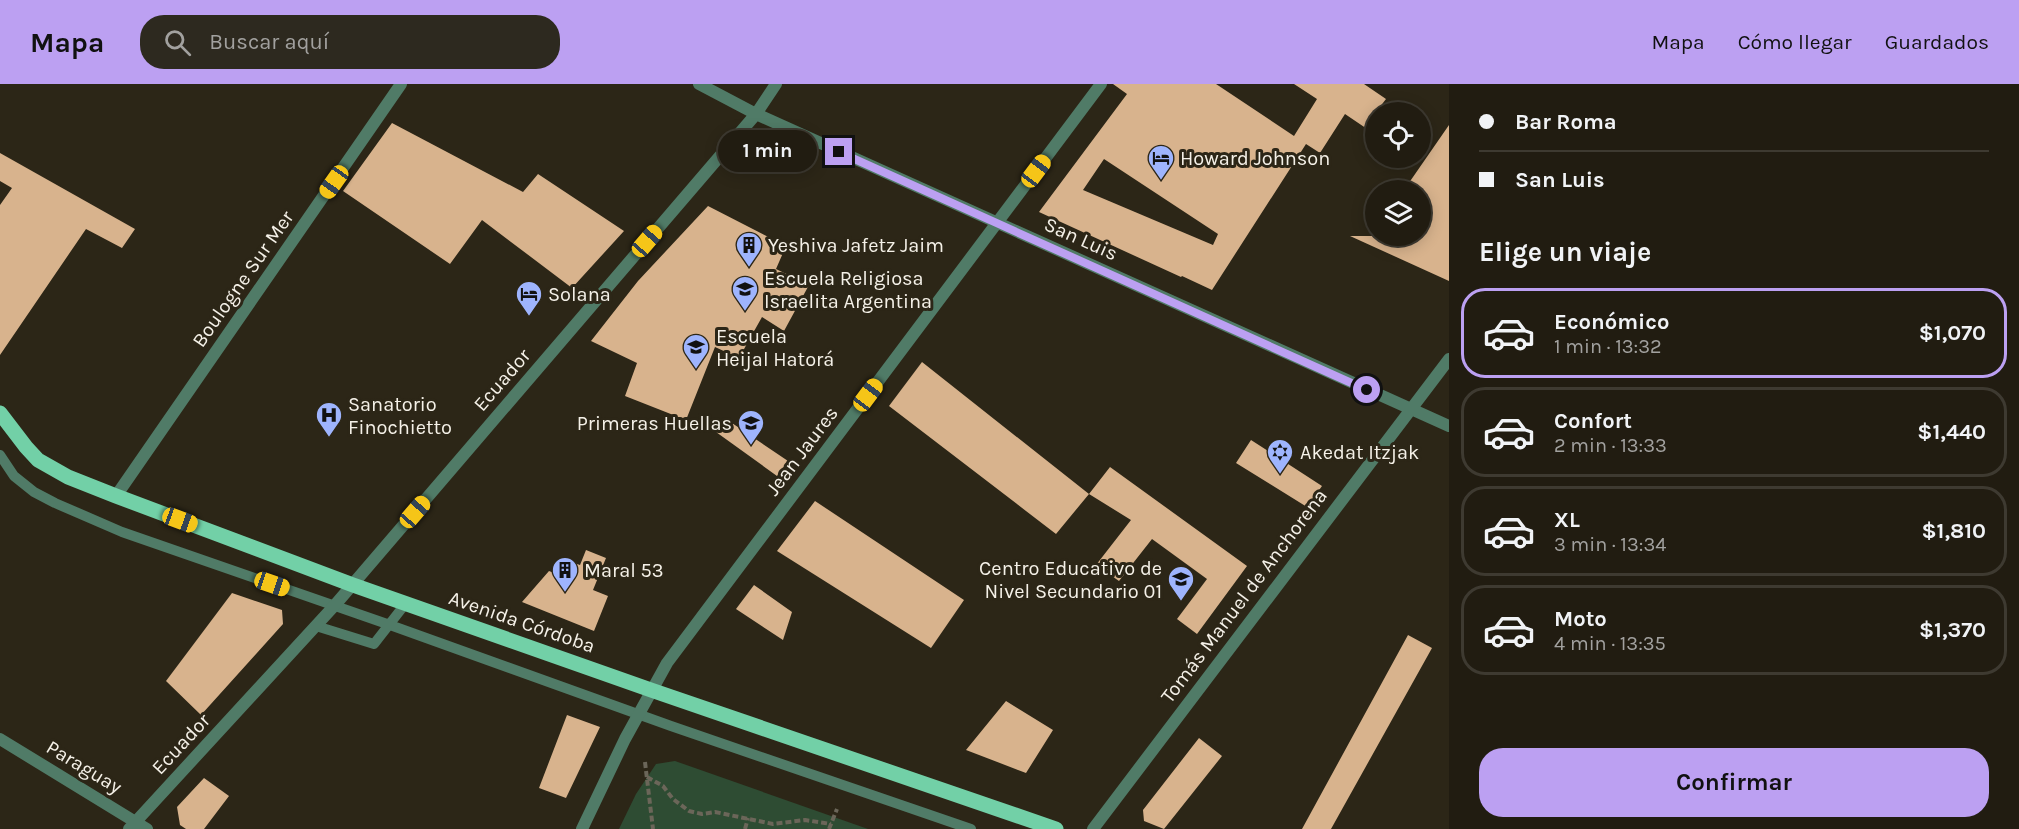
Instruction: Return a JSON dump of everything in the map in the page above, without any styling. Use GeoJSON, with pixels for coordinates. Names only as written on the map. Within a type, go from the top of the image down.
{"type":"FeatureCollection","features":[{"type":"Feature","properties":{"kind":"main road","name":"Avenida Córdoba"},"geometry":{"type":"LineString","coordinates":[[0,413],[38,460],[68,477],[116,496],[353,585],[1056,829]]}},
{"type":"Feature","properties":{"kind":"street","name":"Boulogne Sur Mer"},"geometry":{"type":"LineString","coordinates":[[116,496],[402,84]]}},
{"type":"Feature","properties":{"kind":"street","name":"San Luis"},"geometry":{"type":"LineString","coordinates":[[699,84],[756,114],[1449,426]]}},
{"type":"Feature","properties":{"kind":"street","name":"Ecuador"},"geometry":{"type":"LineString","coordinates":[[133,825],[335,606],[756,114],[776,84]]}},
{"type":"Feature","properties":{"kind":"street","name":"Jean Jaures"},"geometry":{"type":"LineString","coordinates":[[582,829],[638,715],[667,663],[1101,84]]}},
{"type":"Feature","properties":{"kind":"street","name":"Tomás Manuel de Anchorena"},"geometry":{"type":"LineString","coordinates":[[1093,829],[1449,359]]}},
{"type":"Feature","properties":{"kind":"street","name":"Paraguay"},"geometry":{"type":"LineString","coordinates":[[0,739],[133,825],[147,829]]}},
{"type":"Feature","properties":{"kind":"lane"},"geometry":{"type":"LineString","coordinates":[[0,455],[14,476],[34,492],[122,532],[390,625],[638,715],[971,829]]}},
{"type":"Feature","properties":{"kind":"lane"},"geometry":{"type":"LineString","coordinates":[[316,626],[374,644],[406,603]]}},
{"type":"Feature","properties":{"kind":"path"},"geometry":{"type":"LineString","coordinates":[[645,762],[653,829]]}},
{"type":"Feature","properties":{"kind":"path"},"geometry":{"type":"LineString","coordinates":[[647,777],[663,786],[672,799],[689,811],[748,818],[773,825],[805,820],[831,824]]}},
{"type":"Feature","properties":{"kind":"path"},"geometry":{"type":"LineString","coordinates":[[829,829],[837,808]]}},
{"type":"Feature","properties":{"kind":"path"},"geometry":{"type":"LineString","coordinates":[[745,829],[748,818]]}},
{"type":"Feature","properties":{"kind":"green space"},"geometry":{"type":"Polygon","coordinates":[[[675,761],[868,829],[619,829],[636,794],[656,764],[675,761]]]}},
{"type":"Feature","properties":{"kind":"building"},"geometry":{"type":"Polygon","coordinates":[[[1113,84],[1216,84],[1294,136],[1317,99],[1294,84],[1364,84],[1386,99],[1384,102],[1365,102],[1365,128],[1345,114],[1320,153],[1306,144],[1212,290],[1039,212],[1127,94],[1113,84]],[[1104,159],[1083,190],[1213,245],[1218,234],[1104,159]]]}},
{"type":"Feature","properties":{"kind":"building"},"geometry":{"type":"Polygon","coordinates":[[[392,123],[523,192],[538,174],[624,231],[572,288],[482,220],[450,264],[343,191],[392,123]]]}},
{"type":"Feature","properties":{"kind":"building"},"geometry":{"type":"Polygon","coordinates":[[[1449,125],[1449,281],[1372,246],[1431,246],[1431,180],[1411,180],[1419,168],[1431,168],[1431,151],[1449,125]]]}},
{"type":"Feature","properties":{"kind":"building"},"geometry":{"type":"Polygon","coordinates":[[[0,153],[135,229],[122,248],[86,229],[0,355],[0,205],[12,188],[0,181],[0,153]]]}},
{"type":"Feature","properties":{"kind":"building"},"geometry":{"type":"Polygon","coordinates":[[[708,206],[786,246],[776,269],[809,285],[784,331],[762,317],[739,358],[715,347],[686,420],[625,396],[637,363],[591,341],[638,281],[708,206]]]}},
{"type":"Feature","properties":{"kind":"building"},"geometry":{"type":"Polygon","coordinates":[[[1350,236],[1365,236],[1365,243],[1350,236]]]}},
{"type":"Feature","properties":{"kind":"building"},"geometry":{"type":"Polygon","coordinates":[[[922,362],[1089,494],[1056,534],[889,406],[922,362]]]}},
{"type":"Feature","properties":{"kind":"building","name":"Primeras Huellas"},"geometry":{"type":"Polygon","coordinates":[[[726,419],[788,461],[777,476],[716,432],[726,419]]]}},
{"type":"Feature","properties":{"kind":"building","name":"Akedat Itzjak"},"geometry":{"type":"Polygon","coordinates":[[[1251,440],[1322,486],[1307,507],[1236,463],[1251,440]]]}},
{"type":"Feature","properties":{"kind":"building"},"geometry":{"type":"Polygon","coordinates":[[[1110,467],[1247,566],[1197,634],[1177,619],[1207,579],[1152,539],[1119,581],[1096,565],[1131,520],[1089,494],[1110,467]]]}},
{"type":"Feature","properties":{"kind":"building"},"geometry":{"type":"Polygon","coordinates":[[[815,501],[964,600],[931,648],[777,551],[815,501]]]}},
{"type":"Feature","properties":{"kind":"building","name":"Maral 53"},"geometry":{"type":"Polygon","coordinates":[[[586,550],[606,558],[593,590],[608,596],[594,631],[522,602],[549,571],[565,577],[571,562],[580,565],[586,550]]]}},
{"type":"Feature","properties":{"kind":"building"},"geometry":{"type":"Polygon","coordinates":[[[754,585],[792,612],[783,640],[736,609],[754,585]]]}},
{"type":"Feature","properties":{"kind":"building"},"geometry":{"type":"Polygon","coordinates":[[[232,593],[282,610],[283,624],[201,715],[166,681],[232,593]]]}},
{"type":"Feature","properties":{"kind":"building"},"geometry":{"type":"Polygon","coordinates":[[[1408,635],[1432,648],[1331,829],[1302,829],[1408,635]]]}},
{"type":"Feature","properties":{"kind":"building"},"geometry":{"type":"Polygon","coordinates":[[[1006,701],[1053,730],[1026,773],[966,750],[1006,701]]]}},
{"type":"Feature","properties":{"kind":"building"},"geometry":{"type":"Polygon","coordinates":[[[567,715],[600,727],[566,798],[539,788],[567,715]]]}},
{"type":"Feature","properties":{"kind":"building"},"geometry":{"type":"Polygon","coordinates":[[[1199,738],[1222,756],[1164,829],[1144,821],[1143,810],[1199,738]]]}},
{"type":"Feature","properties":{"kind":"building"},"geometry":{"type":"Polygon","coordinates":[[[204,778],[229,796],[204,829],[186,829],[180,825],[177,807],[204,778]]]}},
{"type":"Feature","properties":{"kind":"place","name":"Howard Johnson"},"geometry":{"type":"Point","coordinates":[1161,181]}},
{"type":"Feature","properties":{"kind":"place","name":"Yeshiva Jafetz Jaim"},"geometry":{"type":"Point","coordinates":[749,268]}},
{"type":"Feature","properties":{"kind":"place","name":"Escuela Religiosa Israelita Argentina"},"geometry":{"type":"Point","coordinates":[745,312]}},
{"type":"Feature","properties":{"kind":"place","name":"Solana"},"geometry":{"type":"Point","coordinates":[529,317]}},
{"type":"Feature","properties":{"kind":"place","name":"Escuela Heijal Hatorá"},"geometry":{"type":"Point","coordinates":[696,370]}},
{"type":"Feature","properties":{"kind":"place","name":"Sanatorio Finochietto"},"geometry":{"type":"Point","coordinates":[329,438]}},
{"type":"Feature","properties":{"kind":"place","name":"Primeras Huellas"},"geometry":{"type":"Point","coordinates":[751,446]}},
{"type":"Feature","properties":{"kind":"place","name":"Akedat Itzjak"},"geometry":{"type":"Point","coordinates":[1280,475]}},
{"type":"Feature","properties":{"kind":"place","name":"Maral 53"},"geometry":{"type":"Point","coordinates":[565,593]}},
{"type":"Feature","properties":{"kind":"place","name":"Centro Educativo de Nivel Secundario 01"},"geometry":{"type":"Point","coordinates":[1181,602]}},
{"type":"Feature","properties":{"kind":"route"},"geometry":{"type":"LineString","coordinates":[[839,152],[1367,390]]}}]}
